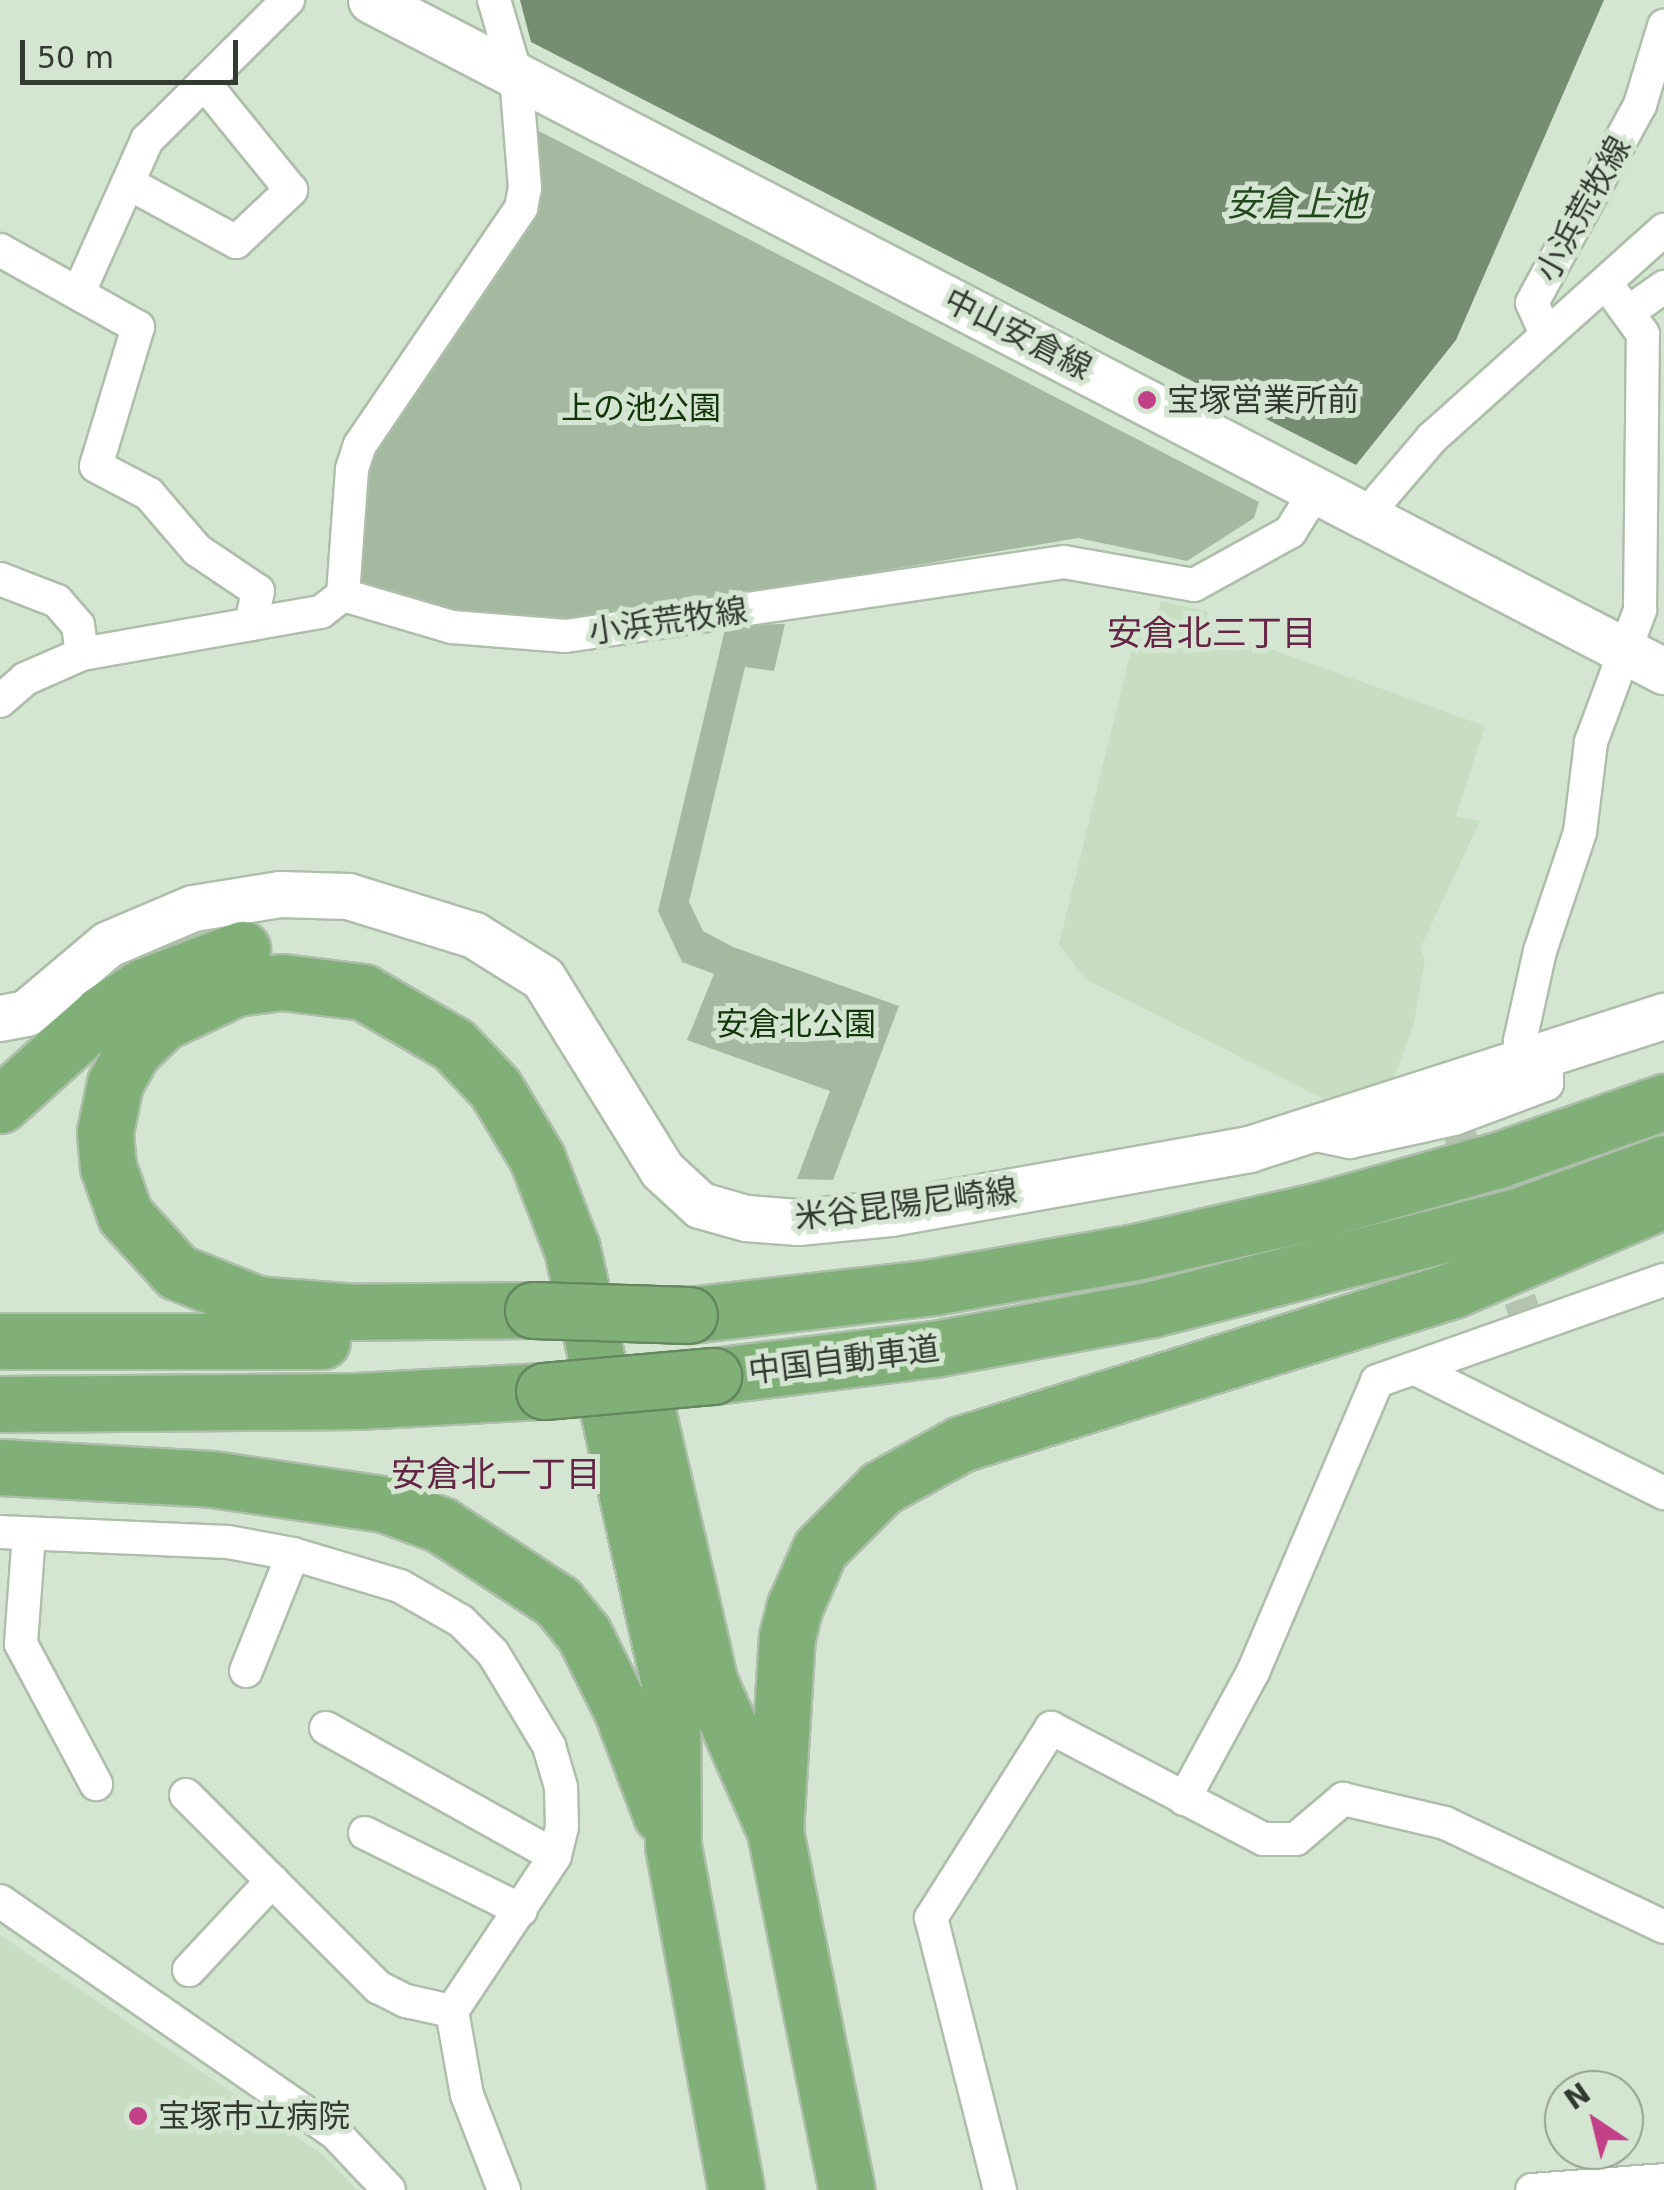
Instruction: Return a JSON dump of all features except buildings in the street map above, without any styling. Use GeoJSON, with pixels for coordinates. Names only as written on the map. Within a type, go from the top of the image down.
{"type":"FeatureCollection","features":[{"type":"Feature","properties":{"kind":"highway"},"geometry":{"type":"LineString","coordinates":[[0,1105],[102,1013],[181,967],[236,950],[315,946],[352,952],[424,980],[487,1026],[554,1113],[593,1204],[710,1683],[775,1832],[846,2190]]}},
{"type":"Feature","properties":{"kind":"highway"},"geometry":{"type":"LineString","coordinates":[[534,1321],[257,1304],[207,1290],[177,1272],[124,1215],[108,1167],[105,1132],[115,1083],[132,1052],[196,1002],[282,982],[327,984],[363,992],[435,1029],[512,1112],[572,1249],[672,1697],[672,1846]]}},
{"type":"Feature","properties":{"kind":"highway","name":"中国自動車道"},"geometry":{"type":"LineString","coordinates":[[0,1341],[344,1341],[534,1321],[689,1315],[934,1286],[1153,1248],[1320,1210],[1498,1160],[1664,1102]]}},
{"type":"Feature","properties":{"kind":"highway","name":"中国自動車道"},"geometry":{"type":"LineString","coordinates":[[0,1404],[357,1402],[544,1391],[713,1376],[934,1349],[1152,1310],[1517,1216],[1664,1162]]}},
{"type":"Feature","properties":{"kind":"highway"},"geometry":{"type":"LineString","coordinates":[[775,1832],[784,1670],[795,1606],[820,1549],[880,1488],[962,1444],[1452,1290],[1664,1200]]}},
{"type":"Feature","properties":{"kind":"highway"},"geometry":{"type":"LineString","coordinates":[[0,1467],[212,1480],[384,1504],[484,1548],[558,1602],[584,1634],[622,1710],[672,1846],[736,2190]]}},
{"type":"Feature","properties":{"kind":"main road","name":"中山安倉線"},"geometry":{"type":"LineString","coordinates":[[371,0],[1318,487],[1664,671]]}},
{"type":"Feature","properties":{"kind":"main road","name":"米谷昆陽尼崎線"},"geometry":{"type":"LineString","coordinates":[[0,1018],[26,1014],[108,944],[192,908],[280,894],[348,896],[474,935],[544,978],[662,1170],[700,1205],[746,1218],[798,1222],[890,1213],[1312,1134],[1664,1016]]}},
{"type":"Feature","properties":{"kind":"street"},"geometry":{"type":"LineString","coordinates":[[79,292],[147,140],[288,0]]}},
{"type":"Feature","properties":{"kind":"street"},"geometry":{"type":"LineString","coordinates":[[0,701],[25,680],[82,654],[321,612],[343,596],[352,469],[360,446],[521,208],[525,188],[516,76],[494,0]]}},
{"type":"Feature","properties":{"kind":"street","name":"小浜荒牧線"},"geometry":{"type":"LineString","coordinates":[[1546,334],[1532,303],[1640,105],[1664,26]]}},
{"type":"Feature","properties":{"kind":"street"},"geometry":{"type":"LineString","coordinates":[[128,183],[236,242],[292,190],[204,84]]}},
{"type":"Feature","properties":{"kind":"street"},"geometry":{"type":"LineString","coordinates":[[1367,514],[1432,438],[1664,230]]}},
{"type":"Feature","properties":{"kind":"street"},"geometry":{"type":"LineString","coordinates":[[0,250],[138,327],[96,466],[149,494],[197,550],[258,591],[251,624]]}},
{"type":"Feature","properties":{"kind":"street"},"geometry":{"type":"LineString","coordinates":[[1537,1057],[1520,1041],[1540,951],[1580,832],[1602,698],[1640,610],[1642,334],[1630,311],[1606,283]]}},
{"type":"Feature","properties":{"kind":"street"},"geometry":{"type":"LineString","coordinates":[[1630,311],[1664,287]]}},
{"type":"Feature","properties":{"kind":"street","name":"小浜荒牧線"},"geometry":{"type":"LineString","coordinates":[[343,596],[452,627],[566,636],[1064,562],[1194,584],[1290,532],[1318,487]]}},
{"type":"Feature","properties":{"kind":"street"},"geometry":{"type":"LineString","coordinates":[[0,580],[57,601],[78,625],[82,654]]}},
{"type":"Feature","properties":{"kind":"street"},"geometry":{"type":"LineString","coordinates":[[1184,1799],[1252,1672],[1377,1382],[1420,1371],[1664,1280]]}},
{"type":"Feature","properties":{"kind":"street"},"geometry":{"type":"LineString","coordinates":[[1420,1371],[1664,1493]]}},
{"type":"Feature","properties":{"kind":"street"},"geometry":{"type":"LineString","coordinates":[[96,1784],[22,1644],[15,1532],[228,1542],[293,1554],[400,1586],[461,1621],[493,1653],[549,1746],[561,1787],[555,1856],[452,2011],[468,2096],[504,2190]]}},
{"type":"Feature","properties":{"kind":"street"},"geometry":{"type":"LineString","coordinates":[[246,1670],[293,1554]]}},
{"type":"Feature","properties":{"kind":"street"},"geometry":{"type":"LineString","coordinates":[[326,1728],[555,1856]]}},
{"type":"Feature","properties":{"kind":"street"},"geometry":{"type":"LineString","coordinates":[[1000,2190],[931,1918],[1051,1728],[1264,1839],[1296,1838],[1344,1799],[1445,1823],[1664,1927]]}},
{"type":"Feature","properties":{"kind":"street"},"geometry":{"type":"LineString","coordinates":[[186,1795],[378,1986],[406,2001],[452,2011]]}},
{"type":"Feature","properties":{"kind":"street"},"geometry":{"type":"LineString","coordinates":[[365,1834],[521,1910]]}},
{"type":"Feature","properties":{"kind":"street"},"geometry":{"type":"LineString","coordinates":[[189,1970],[272,1881]]}},
{"type":"Feature","properties":{"kind":"street"},"geometry":{"type":"LineString","coordinates":[[0,1901],[336,2134],[388,2190]]}},
{"type":"Feature","properties":{"kind":"street"},"geometry":{"type":"LineString","coordinates":[[1532,2190],[1660,2170]]}},
{"type":"Feature","properties":{"kind":"shaded area"},"geometry":{"type":"Polygon","coordinates":[[[1161,601],[1207,611],[1204,642],[1241,651],[1246,640],[1485,726],[1456,816],[1480,821],[1420,949],[1425,960],[1414,1023],[1390,1090],[1337,1106],[1085,979],[1059,944],[1134,638],[1150,639],[1161,601]]]}},
{"type":"Feature","properties":{"kind":"shaded area"},"geometry":{"type":"Polygon","coordinates":[[[0,1935],[322,2154],[357,2190],[0,2190],[0,1935]]]}},
{"type":"Feature","properties":{"kind":"green space","name":"上の池公園"},"geometry":{"type":"Polygon","coordinates":[[[537,130],[1259,502],[1254,518],[1187,561],[1078,538],[584,621],[511,623],[355,587],[365,465],[531,216],[537,130]]]}},
{"type":"Feature","properties":{"kind":"green space","name":"安倉北公園"},"geometry":{"type":"Polygon","coordinates":[[[785,624],[774,671],[745,667],[689,902],[703,931],[733,947],[899,1006],[833,1180],[797,1179],[830,1091],[687,1040],[714,974],[682,962],[658,911],[726,625],[785,624]]]}},
{"type":"Feature","properties":{"kind":"water","name":"安倉上池"},"geometry":{"type":"Polygon","coordinates":[[[520,0],[1604,0],[1456,340],[1356,465],[531,42],[520,0]]]}},
{"type":"Feature","properties":{"kind":"tunnel"},"geometry":{"type":"LineString","coordinates":[[1454,1119],[1530,1328]]}},
{"type":"Feature","properties":{"kind":"place","name":"宝塚営業所前"},"geometry":{"type":"Point","coordinates":[1147,400]}},
{"type":"Feature","properties":{"kind":"place","name":"宝塚市立病院"},"geometry":{"type":"Point","coordinates":[138,2116]}},
{"type":"Feature","properties":{"kind":"district","name":"安倉北三丁目"},"geometry":{"type":"Point","coordinates":[1212,633]}},
{"type":"Feature","properties":{"kind":"district","name":"安倉北一丁目"},"geometry":{"type":"Point","coordinates":[496,1474]}}]}
